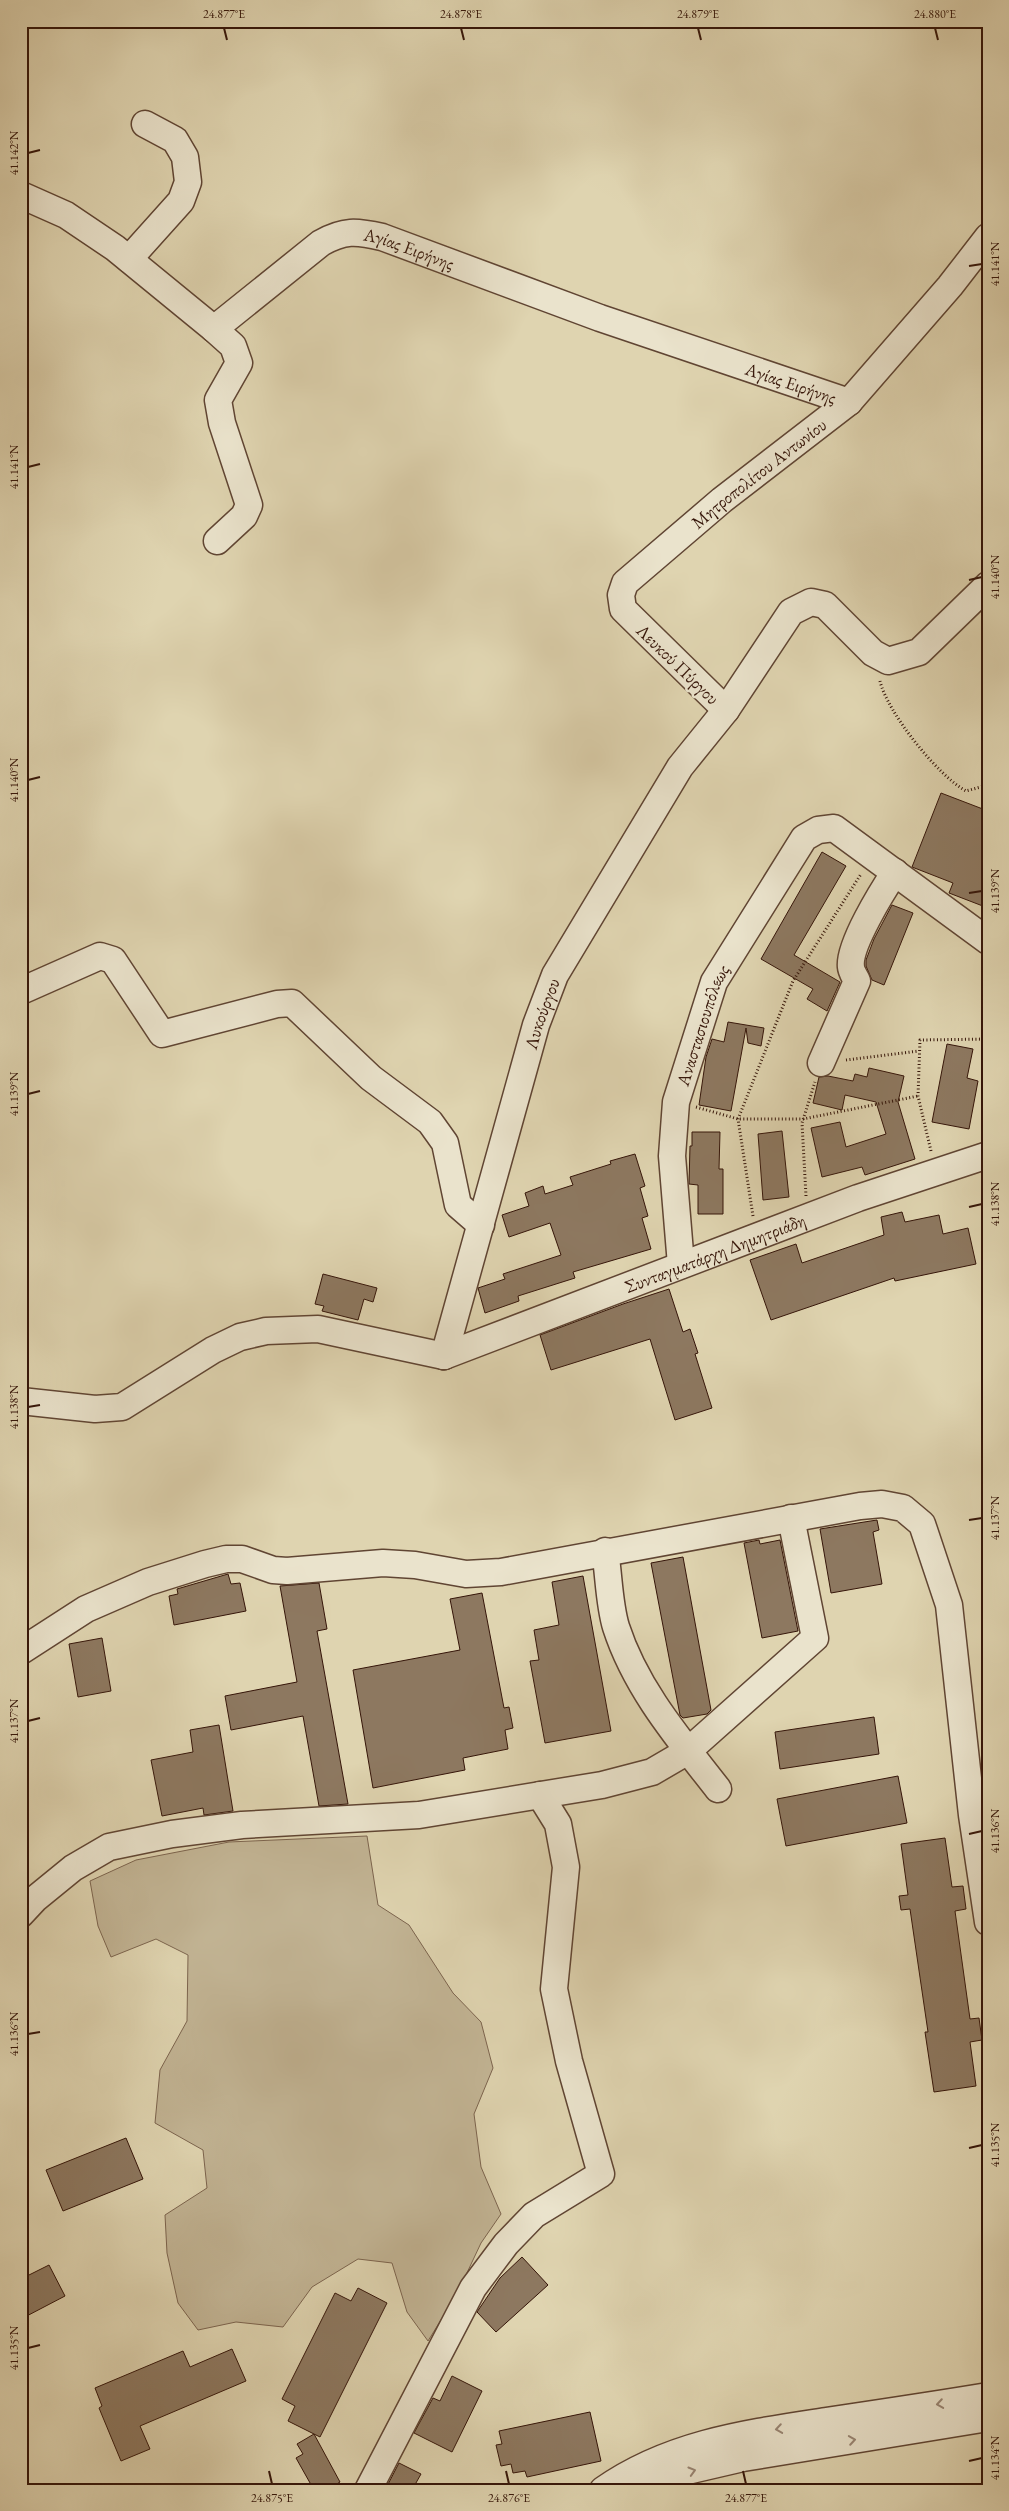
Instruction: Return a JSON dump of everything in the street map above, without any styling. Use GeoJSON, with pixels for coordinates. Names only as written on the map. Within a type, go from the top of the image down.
{"type":"FeatureCollection","features":[{"type":"Feature","properties":{"kind":"street"},"geometry":{"type":"LineString","coordinates":[[128,259],[181,201],[188,182],[185,156],[175,140],[145,124]]}},
{"type":"Feature","properties":{"kind":"street"},"geometry":{"type":"LineString","coordinates":[[21,195],[66,215],[128,259],[233,346],[239,363],[218,400],[222,423],[249,505],[244,516],[217,541]]}},
{"type":"Feature","properties":{"kind":"street","name":"Αγίας Ειρήνης"},"geometry":{"type":"LineString","coordinates":[[214,329],[320,243],[337,234],[358,231],[382,237],[600,318],[850,402]]}},
{"type":"Feature","properties":{"kind":"street","name":"Μητροπολίτου Αντωνίου"},"geometry":{"type":"LineString","coordinates":[[631,619],[623,609],[621,595],[624,583],[722,500],[850,402],[950,286],[988,236]]}},
{"type":"Feature","properties":{"kind":"street"},"geometry":{"type":"LineString","coordinates":[[881,657],[919,652],[988,585]]}},
{"type":"Feature","properties":{"kind":"street","name":"Λυκούργου"},"geometry":{"type":"LineString","coordinates":[[444,1356],[536,1025],[555,975],[680,767],[726,710],[791,612],[811,602],[825,605],[881,657]]}},
{"type":"Feature","properties":{"kind":"street","name":"Λευκού Πύργου"},"geometry":{"type":"LineString","coordinates":[[631,619],[726,710]]}},
{"type":"Feature","properties":{"kind":"street","name":"Αναστασιουπόλεως"},"geometry":{"type":"LineString","coordinates":[[681,1265],[672,1156],[676,1102],[714,982],[804,838],[818,830],[834,828],[872,856]]}},
{"type":"Feature","properties":{"kind":"street"},"geometry":{"type":"LineString","coordinates":[[872,856],[988,941]]}},
{"type":"Feature","properties":{"kind":"street"},"geometry":{"type":"LineString","coordinates":[[821,1063],[857,981],[851,967],[855,946],[877,900],[894,872]]}},
{"type":"Feature","properties":{"kind":"street"},"geometry":{"type":"LineString","coordinates":[[21,990],[100,956],[113,960],[162,1034],[277,1004],[292,1004],[371,1078],[430,1122],[445,1143],[458,1205],[481,1225]]}},
{"type":"Feature","properties":{"kind":"street","name":"Συνταγματάρχη Δημητριάδη"},"geometry":{"type":"LineString","coordinates":[[444,1356],[808,1217],[936,1171],[988,1155]]}},
{"type":"Feature","properties":{"kind":"street"},"geometry":{"type":"LineString","coordinates":[[21,1401],[95,1409],[122,1406],[213,1350],[240,1337],[266,1331],[318,1329],[444,1356]]}},
{"type":"Feature","properties":{"kind":"street"},"geometry":{"type":"LineString","coordinates":[[21,1651],[86,1610],[148,1582],[226,1559],[242,1559],[273,1570],[287,1571],[382,1563],[415,1565],[466,1574],[501,1572],[791,1518],[882,1504],[903,1508],[922,1524],[949,1605],[972,1815],[988,1922]]}},
{"type":"Feature","properties":{"kind":"street"},"geometry":{"type":"LineString","coordinates":[[21,1914],[35,1899],[73,1868],[109,1847],[172,1834],[233,1826],[419,1815],[602,1785],[652,1772],[688,1751],[815,1638],[791,1518]]}},
{"type":"Feature","properties":{"kind":"street"},"geometry":{"type":"LineString","coordinates":[[605,1552],[616,1626],[630,1664],[655,1706],[718,1789]]}},
{"type":"Feature","properties":{"kind":"street"},"geometry":{"type":"LineString","coordinates":[[368,2490],[473,2288],[506,2244],[534,2216],[601,2174],[568,2061],[554,1989],[566,1867],[558,1824],[540,1795]]}},
{"type":"Feature","properties":{"kind":"street"},"geometry":{"type":"LineString","coordinates":[[604,2490],[657,2459],[704,2443],[758,2432],[988,2396]]}},
{"type":"Feature","properties":{"kind":"street"},"geometry":{"type":"LineString","coordinates":[[647,2490],[687,2472],[743,2458],[988,2418]]}},
{"type":"Feature","properties":{"kind":"path"},"geometry":{"type":"LineString","coordinates":[[881,657],[881,687],[892,710],[931,760],[954,785],[966,791],[988,785]]}},
{"type":"Feature","properties":{"kind":"path"},"geometry":{"type":"LineString","coordinates":[[756,1237],[738,1119],[793,981],[872,856]]}},
{"type":"Feature","properties":{"kind":"path"},"geometry":{"type":"LineString","coordinates":[[936,1171],[918,1096],[920,1040],[988,1039]]}},
{"type":"Feature","properties":{"kind":"path"},"geometry":{"type":"LineString","coordinates":[[808,1217],[803,1119],[821,1063],[919,1051]]}},
{"type":"Feature","properties":{"kind":"path"},"geometry":{"type":"LineString","coordinates":[[676,1102],[738,1119],[803,1119],[918,1096]]}},
{"type":"Feature","properties":{"kind":"shaded area"},"geometry":{"type":"Polygon","coordinates":[[[367,1836],[378,1905],[409,1925],[453,1993],[481,2022],[493,2068],[474,2114],[481,2167],[501,2214],[481,2243],[457,2294],[428,2341],[407,2312],[392,2263],[358,2259],[312,2287],[283,2327],[236,2322],[198,2330],[178,2303],[167,2253],[165,2215],[207,2188],[203,2150],[155,2123],[160,2070],[187,2021],[188,1955],[156,1939],[111,1957],[98,1926],[90,1881],[136,1860],[229,1842],[367,1836]]]}},
{"type":"Feature","properties":{"kind":"building"},"geometry":{"type":"Polygon","coordinates":[[[941,793],[988,811],[988,908],[949,893],[953,883],[912,867],[941,793]]]}},
{"type":"Feature","properties":{"kind":"building"},"geometry":{"type":"Polygon","coordinates":[[[822,852],[846,866],[794,955],[840,982],[827,1011],[807,999],[813,989],[761,959],[822,852]]]}},
{"type":"Feature","properties":{"kind":"building"},"geometry":{"type":"Polygon","coordinates":[[[892,905],[913,913],[884,985],[872,980],[866,966],[866,960],[874,939],[892,905]]]}},
{"type":"Feature","properties":{"kind":"building"},"geometry":{"type":"Polygon","coordinates":[[[728,1022],[764,1028],[761,1046],[748,1043],[746,1028],[731,1111],[699,1105],[706,1057],[712,1039],[724,1042],[728,1022]]]}},
{"type":"Feature","properties":{"kind":"building"},"geometry":{"type":"Polygon","coordinates":[[[947,1044],[973,1049],[967,1078],[978,1081],[969,1129],[932,1122],[947,1044]]]}},
{"type":"Feature","properties":{"kind":"building"},"geometry":{"type":"Polygon","coordinates":[[[869,1068],[904,1076],[898,1102],[915,1159],[865,1175],[862,1167],[822,1177],[811,1128],[840,1122],[846,1147],[886,1134],[876,1102],[845,1095],[842,1110],[813,1103],[819,1077],[828,1076],[853,1081],[855,1074],[867,1077],[869,1068]]]}},
{"type":"Feature","properties":{"kind":"building"},"geometry":{"type":"Polygon","coordinates":[[[782,1131],[789,1197],[763,1200],[758,1134],[782,1131]]]}},
{"type":"Feature","properties":{"kind":"building"},"geometry":{"type":"Polygon","coordinates":[[[692,1132],[720,1132],[719,1169],[723,1169],[723,1214],[698,1214],[698,1185],[689,1184],[692,1132]]]}},
{"type":"Feature","properties":{"kind":"building"},"geometry":{"type":"Polygon","coordinates":[[[635,1154],[645,1186],[640,1188],[648,1216],[642,1218],[651,1249],[573,1272],[575,1278],[518,1296],[519,1301],[485,1313],[478,1288],[505,1279],[503,1274],[561,1255],[550,1223],[509,1237],[502,1215],[529,1206],[525,1193],[543,1186],[545,1194],[573,1185],[570,1177],[611,1164],[610,1161],[635,1154]]]}},
{"type":"Feature","properties":{"kind":"building"},"geometry":{"type":"Polygon","coordinates":[[[902,1212],[905,1222],[939,1215],[943,1234],[968,1228],[976,1264],[895,1281],[894,1278],[771,1320],[750,1260],[796,1244],[802,1263],[884,1235],[881,1217],[902,1212]]]}},
{"type":"Feature","properties":{"kind":"building"},"geometry":{"type":"Polygon","coordinates":[[[323,1274],[377,1288],[373,1302],[364,1299],[358,1320],[322,1311],[324,1306],[315,1304],[323,1274]]]}},
{"type":"Feature","properties":{"kind":"building"},"geometry":{"type":"Polygon","coordinates":[[[669,1289],[683,1332],[690,1329],[698,1353],[695,1354],[712,1408],[675,1420],[650,1339],[551,1370],[540,1335],[669,1289]]]}},
{"type":"Feature","properties":{"kind":"building"},"geometry":{"type":"Polygon","coordinates":[[[877,1520],[879,1530],[873,1532],[882,1584],[831,1593],[820,1529],[877,1520]]]}},
{"type":"Feature","properties":{"kind":"building"},"geometry":{"type":"Polygon","coordinates":[[[759,1540],[760,1544],[780,1540],[798,1631],[762,1638],[744,1543],[759,1540]]]}},
{"type":"Feature","properties":{"kind":"building"},"geometry":{"type":"Polygon","coordinates":[[[683,1557],[711,1710],[707,1714],[683,1718],[680,1715],[651,1563],[683,1557]]]}},
{"type":"Feature","properties":{"kind":"building"},"geometry":{"type":"Polygon","coordinates":[[[228,1574],[231,1584],[240,1583],[246,1611],[174,1625],[169,1596],[178,1594],[177,1589],[228,1574]]]}},
{"type":"Feature","properties":{"kind":"building"},"geometry":{"type":"Polygon","coordinates":[[[583,1576],[611,1731],[545,1743],[530,1661],[539,1660],[534,1630],[559,1625],[552,1582],[583,1576]]]}},
{"type":"Feature","properties":{"kind":"building"},"geometry":{"type":"Polygon","coordinates":[[[319,1583],[327,1629],[317,1631],[348,1804],[319,1806],[303,1716],[231,1730],[225,1696],[297,1682],[280,1586],[319,1583]]]}},
{"type":"Feature","properties":{"kind":"building"},"geometry":{"type":"Polygon","coordinates":[[[482,1593],[504,1708],[509,1707],[513,1728],[505,1730],[508,1749],[463,1758],[465,1770],[373,1788],[353,1670],[460,1650],[450,1599],[482,1593]]]}},
{"type":"Feature","properties":{"kind":"building"},"geometry":{"type":"Polygon","coordinates":[[[102,1638],[111,1691],[78,1697],[69,1644],[102,1638]]]}},
{"type":"Feature","properties":{"kind":"building"},"geometry":{"type":"Polygon","coordinates":[[[874,1717],[879,1754],[780,1769],[775,1732],[874,1717]]]}},
{"type":"Feature","properties":{"kind":"building"},"geometry":{"type":"Polygon","coordinates":[[[219,1725],[233,1811],[204,1815],[203,1808],[162,1816],[151,1760],[193,1752],[190,1730],[219,1725]]]}},
{"type":"Feature","properties":{"kind":"building"},"geometry":{"type":"Polygon","coordinates":[[[898,1776],[907,1823],[786,1846],[777,1799],[898,1776]]]}},
{"type":"Feature","properties":{"kind":"building"},"geometry":{"type":"Polygon","coordinates":[[[945,1838],[952,1887],[963,1886],[966,1909],[955,1911],[970,2019],[979,2018],[982,2040],[970,2042],[976,2086],[934,2092],[925,2032],[928,2032],[910,1909],[901,1910],[899,1896],[908,1895],[901,1844],[945,1838]]]}},
{"type":"Feature","properties":{"kind":"building"},"geometry":{"type":"Polygon","coordinates":[[[126,2138],[143,2179],[63,2211],[46,2170],[126,2138]]]}},
{"type":"Feature","properties":{"kind":"building"},"geometry":{"type":"Polygon","coordinates":[[[522,2257],[548,2285],[496,2332],[477,2312],[500,2278],[522,2257]]]}},
{"type":"Feature","properties":{"kind":"building"},"geometry":{"type":"Polygon","coordinates":[[[49,2265],[65,2296],[21,2319],[21,2279],[49,2265]]]}},
{"type":"Feature","properties":{"kind":"building"},"geometry":{"type":"Polygon","coordinates":[[[358,2288],[387,2303],[320,2437],[288,2421],[295,2406],[282,2399],[335,2293],[351,2301],[358,2288]]]}},
{"type":"Feature","properties":{"kind":"building"},"geometry":{"type":"Polygon","coordinates":[[[232,2349],[246,2381],[140,2426],[150,2449],[121,2461],[99,2408],[102,2406],[95,2388],[183,2351],[190,2367],[232,2349]]]}},
{"type":"Feature","properties":{"kind":"building"},"geometry":{"type":"Polygon","coordinates":[[[452,2376],[482,2391],[452,2452],[414,2433],[433,2398],[440,2401],[452,2376]]]}},
{"type":"Feature","properties":{"kind":"building"},"geometry":{"type":"Polygon","coordinates":[[[590,2412],[601,2461],[527,2477],[525,2471],[513,2473],[511,2464],[501,2466],[496,2445],[502,2444],[499,2431],[590,2412]]]}},
{"type":"Feature","properties":{"kind":"building"},"geometry":{"type":"Polygon","coordinates":[[[314,2434],[340,2482],[327,2490],[314,2490],[296,2458],[303,2454],[297,2444],[314,2434]]]}},
{"type":"Feature","properties":{"kind":"building"},"geometry":{"type":"Polygon","coordinates":[[[399,2463],[421,2474],[412,2490],[385,2490],[399,2463]]]}}]}
